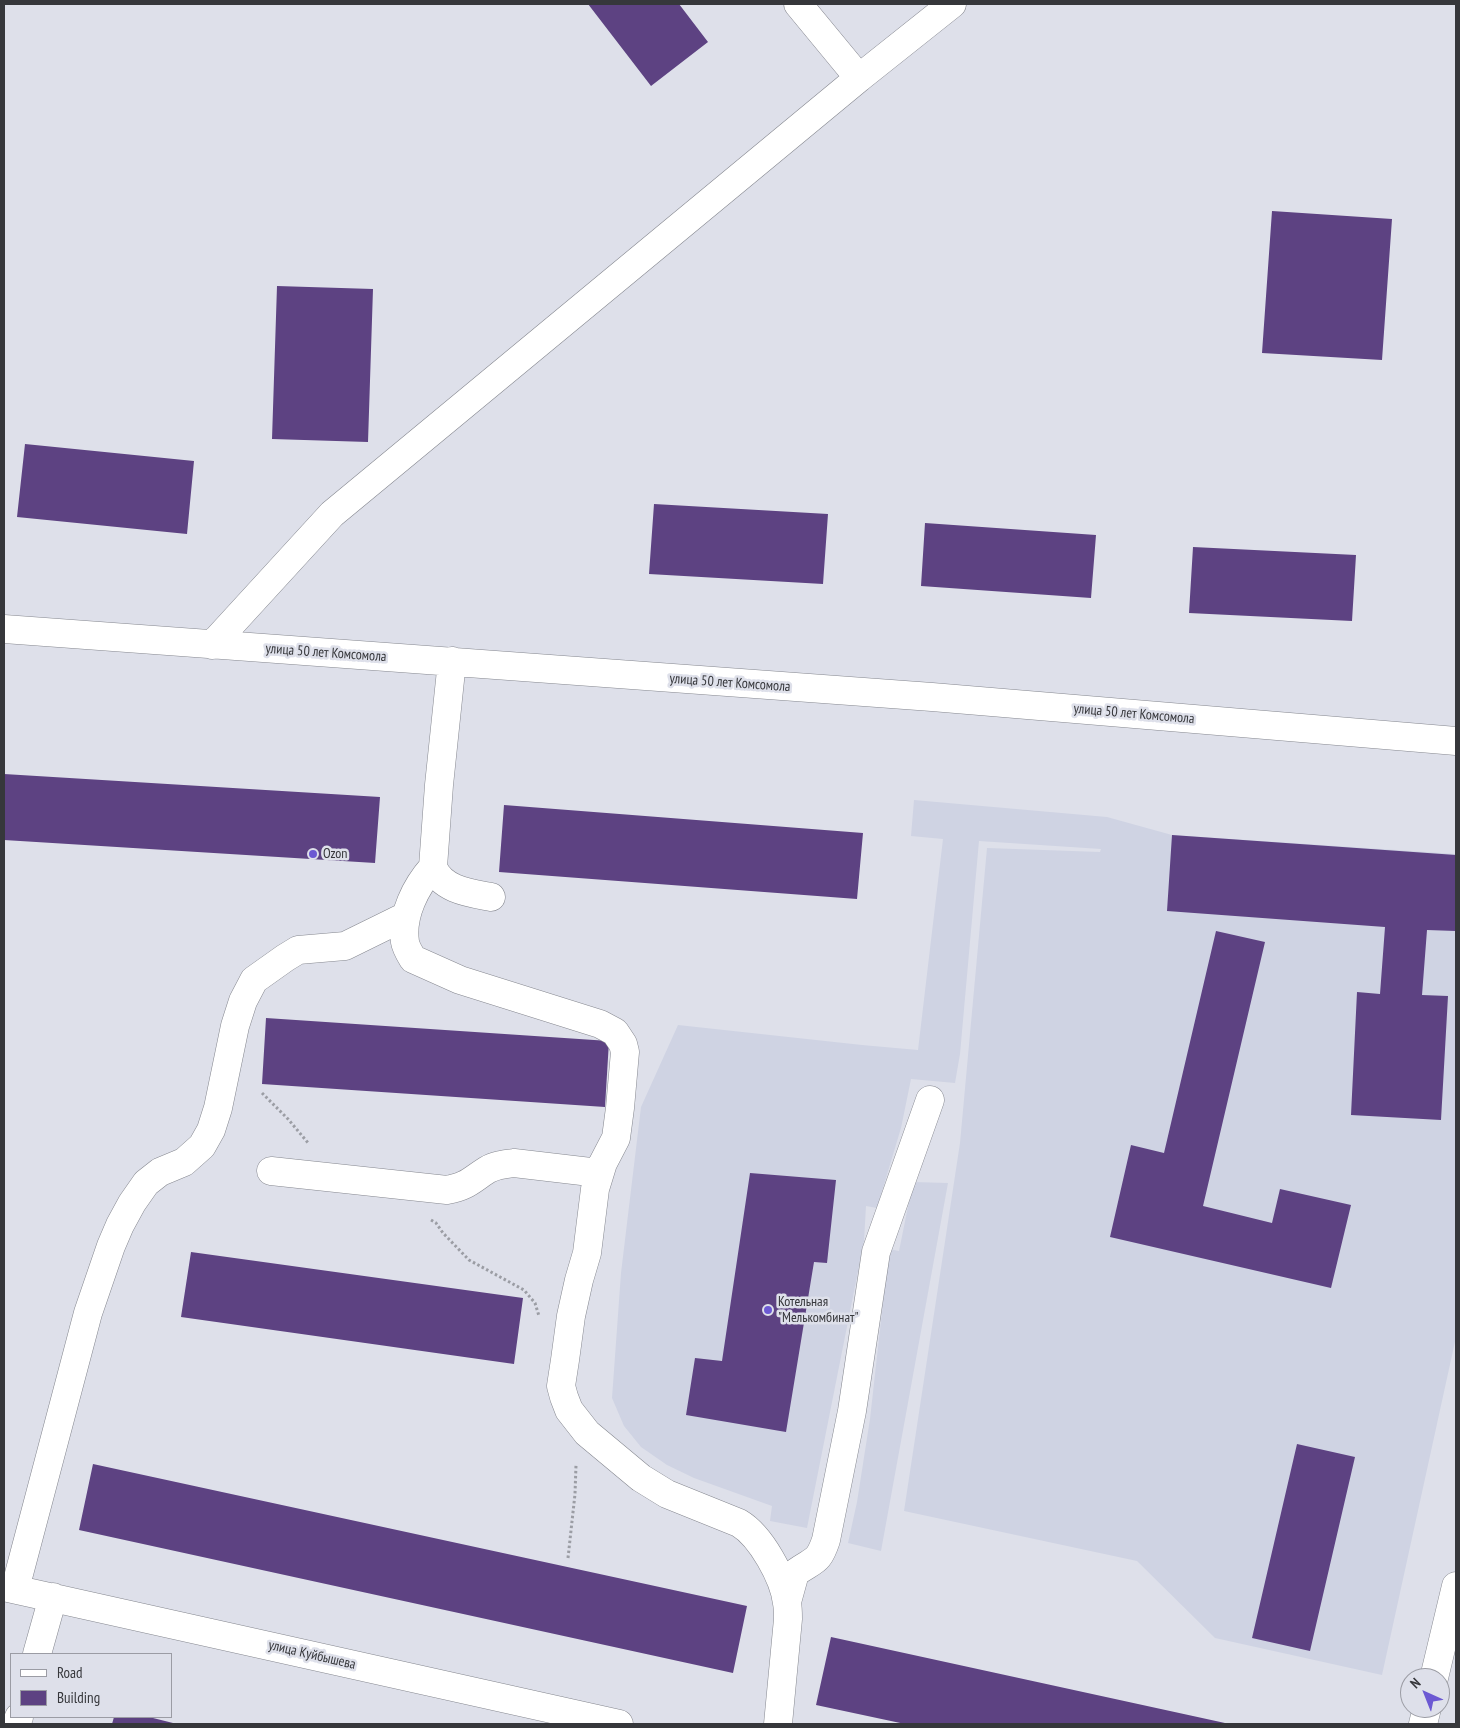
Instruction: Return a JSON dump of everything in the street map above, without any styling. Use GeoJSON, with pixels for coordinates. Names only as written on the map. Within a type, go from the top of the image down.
{"type":"FeatureCollection","features":[{"type":"Feature","properties":{"kind":"street"},"geometry":{"type":"LineString","coordinates":[[798,4],[858,78]]}},
{"type":"Feature","properties":{"kind":"street"},"geometry":{"type":"LineString","coordinates":[[212,645],[332,514],[858,78],[952,4]]}},
{"type":"Feature","properties":{"kind":"street","name":"улица 50 лет Комсомола"},"geometry":{"type":"LineString","coordinates":[[4,629],[932,697],[1456,740]]}},
{"type":"Feature","properties":{"kind":"street"},"geometry":{"type":"LineString","coordinates":[[452,661],[439,785],[433,867],[439,878],[453,888],[491,897]]}},
{"type":"Feature","properties":{"kind":"street"},"geometry":{"type":"LineString","coordinates":[[433,867],[422,881],[406,916],[405,943],[413,959],[460,980],[600,1024],[609,1028],[620,1037],[624,1044],[616,1138],[599,1173],[595,1189],[587,1253],[571,1316],[561,1386],[569,1410],[587,1433],[648,1482],[667,1494],[748,1528],[761,1544],[776,1571],[788,1602]]}},
{"type":"Feature","properties":{"kind":"street"},"geometry":{"type":"LineString","coordinates":[[9,1588],[88,1313],[111,1246],[132,1203],[146,1183],[160,1172],[184,1162],[202,1146],[218,1108],[235,1026],[243,1001],[254,980],[298,950],[345,946],[406,916]]}},
{"type":"Feature","properties":{"kind":"street"},"geometry":{"type":"LineString","coordinates":[[778,1724],[788,1602],[795,1573],[813,1563],[821,1555],[826,1540],[852,1412],[876,1252],[930,1100]]}},
{"type":"Feature","properties":{"kind":"street"},"geometry":{"type":"LineString","coordinates":[[271,1170],[447,1190],[458,1188],[479,1177],[487,1170],[502,1164],[527,1164],[599,1173]]}},
{"type":"Feature","properties":{"kind":"street"},"geometry":{"type":"LineString","coordinates":[[1436,1668],[1456,1586]]}},
{"type":"Feature","properties":{"kind":"street","name":"улица Куйбышева"},"geometry":{"type":"LineString","coordinates":[[9,1588],[619,1724]]}},
{"type":"Feature","properties":{"kind":"street"},"geometry":{"type":"LineString","coordinates":[[37,1653],[53,1597]]}},
{"type":"Feature","properties":{"kind":"shaded area"},"geometry":{"type":"Polygon","coordinates":[[[914,800],[1107,817],[1172,835],[1456,854],[1456,1337],[1382,1675],[1215,1638],[1137,1561],[904,1511],[960,1143],[987,848],[1100,852],[1101,849],[979,841],[960,1054],[955,1083],[911,1079],[901,1128],[877,1208],[866,1206],[864,1241],[807,1528],[770,1521],[772,1506],[694,1478],[667,1465],[641,1447],[624,1426],[612,1398],[621,1273],[641,1107],[678,1025],[918,1050],[943,839],[911,836],[914,800]]]}},
{"type":"Feature","properties":{"kind":"shaded area"},"geometry":{"type":"Polygon","coordinates":[[[913,1182],[948,1183],[881,1551],[848,1543],[857,1502],[870,1419],[889,1249],[899,1251],[913,1182]]]}},
{"type":"Feature","properties":{"kind":"building"},"geometry":{"type":"Polygon","coordinates":[[[588,4],[679,4],[708,42],[651,86],[588,4]]]}},
{"type":"Feature","properties":{"kind":"building"},"geometry":{"type":"Polygon","coordinates":[[[1272,211],[1392,219],[1382,360],[1262,353],[1272,211]]]}},
{"type":"Feature","properties":{"kind":"building"},"geometry":{"type":"Polygon","coordinates":[[[277,286],[373,289],[368,442],[272,439],[277,286]]]}},
{"type":"Feature","properties":{"kind":"building"},"geometry":{"type":"Polygon","coordinates":[[[25,444],[194,461],[187,534],[17,517],[25,444]]]}},
{"type":"Feature","properties":{"kind":"building"},"geometry":{"type":"Polygon","coordinates":[[[654,504],[828,514],[823,584],[649,574],[654,504]]]}},
{"type":"Feature","properties":{"kind":"building"},"geometry":{"type":"Polygon","coordinates":[[[925,523],[1096,535],[1091,598],[921,586],[925,523]]]}},
{"type":"Feature","properties":{"kind":"building"},"geometry":{"type":"Polygon","coordinates":[[[1193,547],[1356,555],[1352,621],[1189,613],[1193,547]]]}},
{"type":"Feature","properties":{"kind":"building"},"geometry":{"type":"Polygon","coordinates":[[[4,774],[380,797],[375,863],[4,840],[4,774]]]}},
{"type":"Feature","properties":{"kind":"building"},"geometry":{"type":"Polygon","coordinates":[[[504,805],[863,833],[857,899],[499,872],[504,805]]]}},
{"type":"Feature","properties":{"kind":"building"},"geometry":{"type":"Polygon","coordinates":[[[1172,835],[1456,855],[1456,931],[1427,930],[1422,995],[1448,996],[1441,1120],[1351,1115],[1357,992],[1380,994],[1385,927],[1167,911],[1172,835]]]}},
{"type":"Feature","properties":{"kind":"building"},"geometry":{"type":"Polygon","coordinates":[[[1216,931],[1265,942],[1203,1206],[1272,1223],[1280,1189],[1351,1205],[1331,1288],[1110,1237],[1131,1145],[1164,1153],[1216,931]]]}},
{"type":"Feature","properties":{"kind":"building"},"geometry":{"type":"Polygon","coordinates":[[[266,1018],[609,1041],[605,1107],[262,1084],[266,1018]]]}},
{"type":"Feature","properties":{"kind":"building","name":"Котельная \"Мелькомбинат\""},"geometry":{"type":"Polygon","coordinates":[[[750,1173],[836,1180],[827,1263],[814,1262],[786,1432],[686,1415],[695,1358],[722,1361],[750,1173]]]}},
{"type":"Feature","properties":{"kind":"building"},"geometry":{"type":"Polygon","coordinates":[[[191,1252],[523,1298],[514,1364],[181,1317],[191,1252]]]}},
{"type":"Feature","properties":{"kind":"building"},"geometry":{"type":"Polygon","coordinates":[[[1297,1444],[1355,1457],[1310,1651],[1252,1638],[1297,1444]]]}},
{"type":"Feature","properties":{"kind":"building"},"geometry":{"type":"Polygon","coordinates":[[[93,1464],[747,1606],[733,1673],[79,1530],[93,1464]]]}},
{"type":"Feature","properties":{"kind":"building"},"geometry":{"type":"Polygon","coordinates":[[[831,1637],[1225,1724],[905,1724],[816,1705],[831,1637]]]}},
{"type":"Feature","properties":{"kind":"building"},"geometry":{"type":"Polygon","coordinates":[[[114,1718],[153,1718],[177,1724],[112,1724],[114,1718]]]}},
{"type":"Feature","properties":{"kind":"place","name":"Ozon"},"geometry":{"type":"Point","coordinates":[313,854]}},
{"type":"Feature","properties":{"kind":"place","name":"Котельная \"Мелькомбинат\""},"geometry":{"type":"Point","coordinates":[768,1310]}}]}
